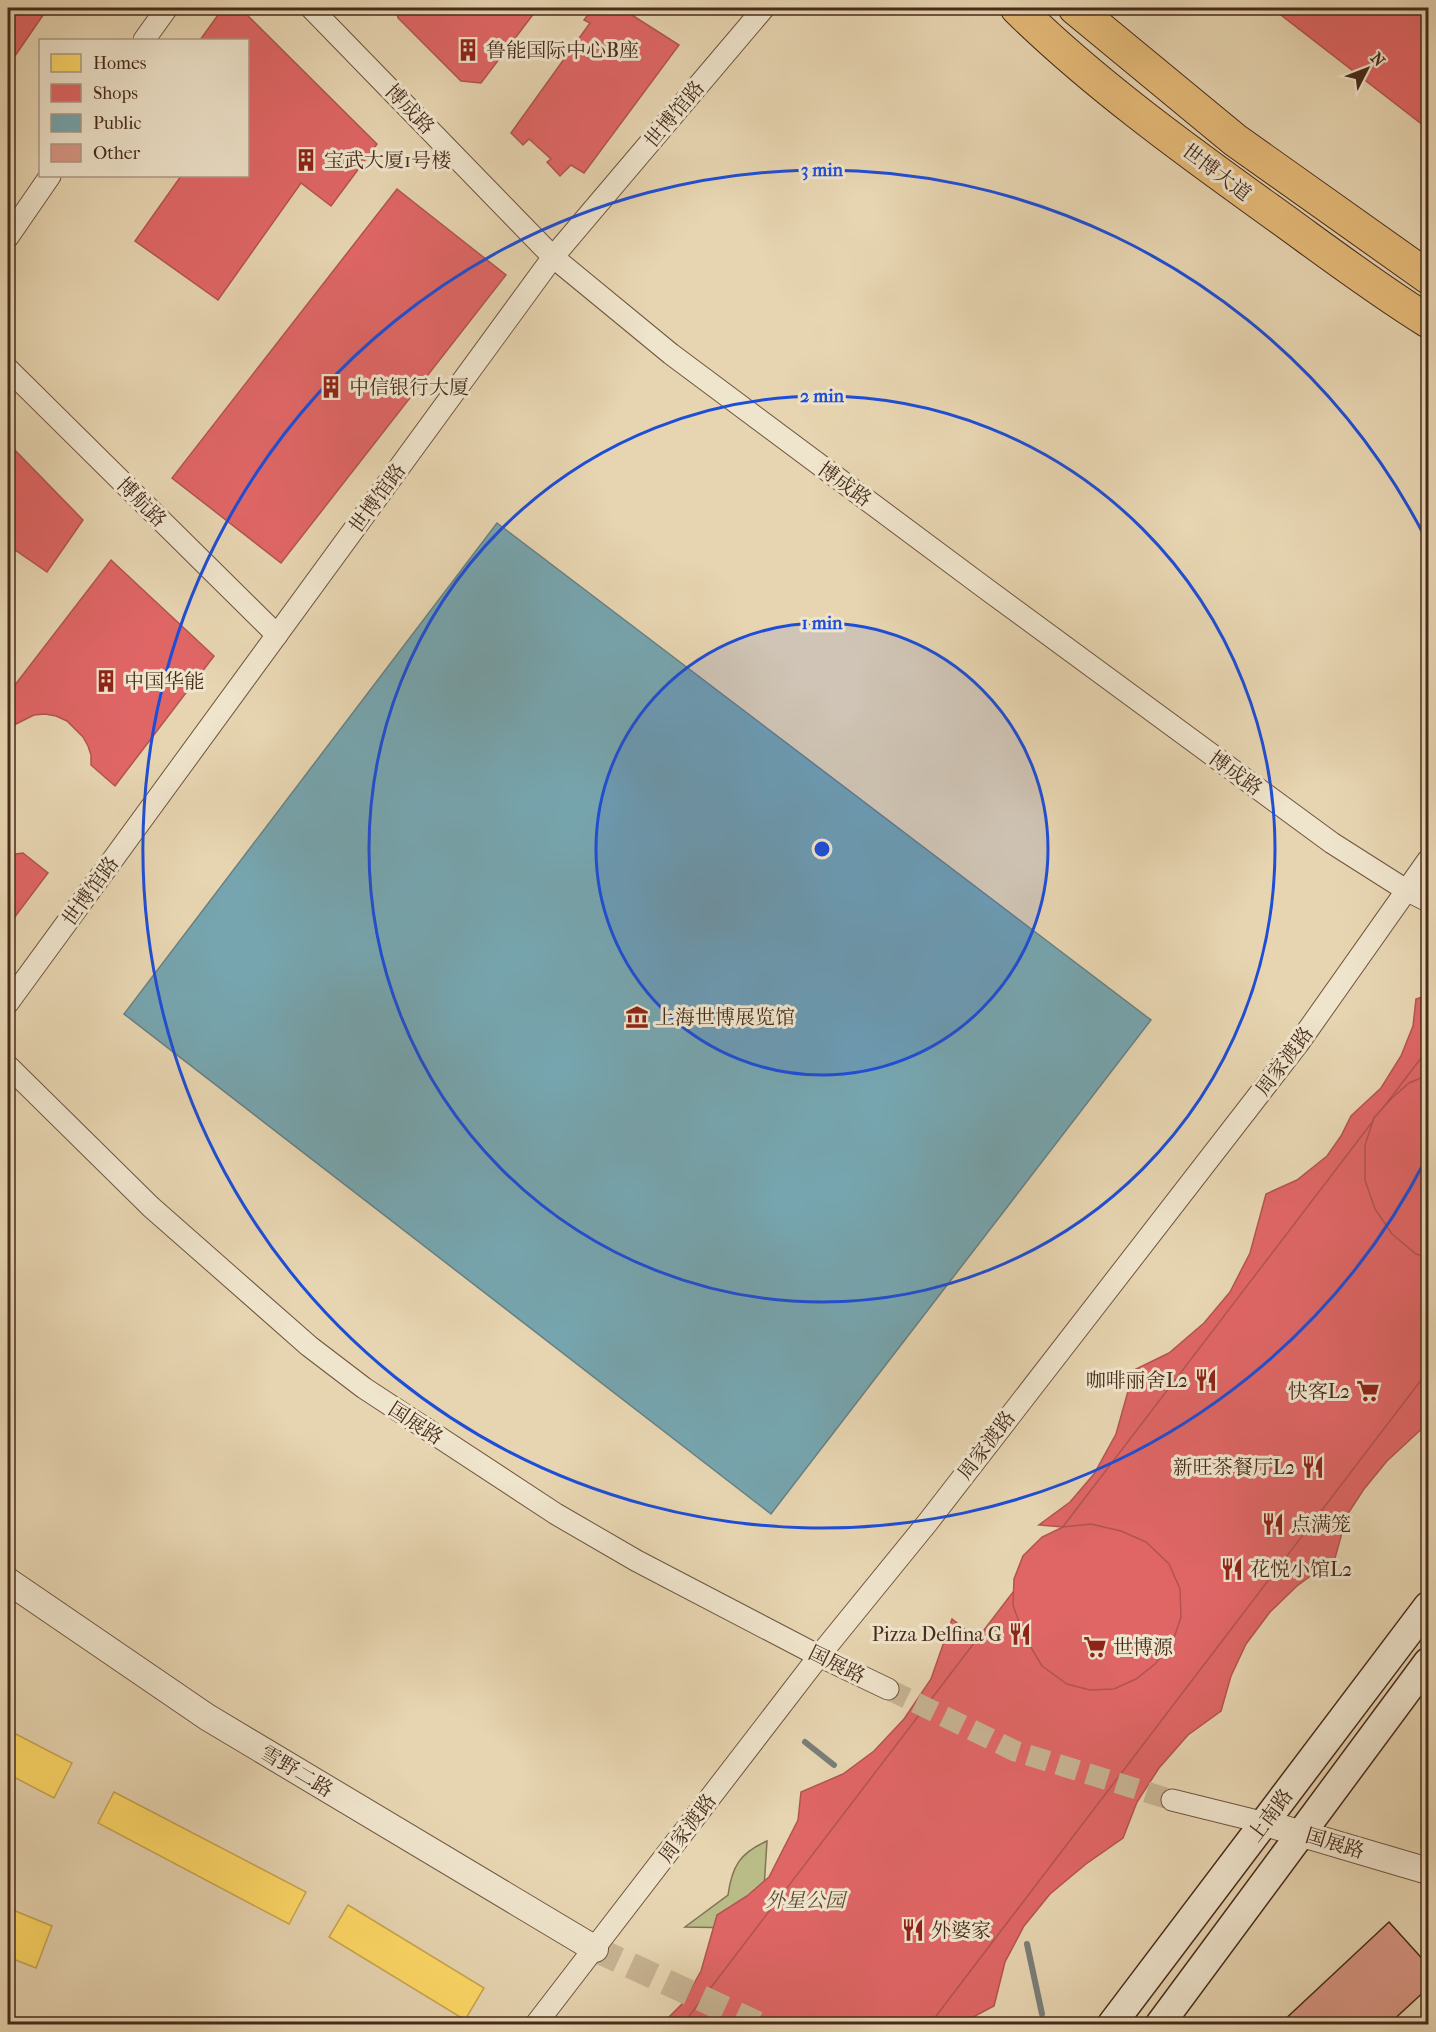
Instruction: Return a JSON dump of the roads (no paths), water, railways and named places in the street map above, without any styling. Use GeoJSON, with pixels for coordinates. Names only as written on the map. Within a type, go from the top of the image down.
{"type":"FeatureCollection","features":[{"type":"Feature","properties":{"kind":"main road","name":"世博大道"},"geometry":{"type":"LineString","coordinates":[[1017,8],[1121,99],[1217,173],[1393,299],[1428,321]]}},
{"type":"Feature","properties":{"kind":"main road","name":"世博大道"},"geometry":{"type":"LineString","coordinates":[[1075,8],[1235,140],[1428,277]]}},
{"type":"Feature","properties":{"kind":"main road","name":"上南路"},"geometry":{"type":"LineString","coordinates":[[1112,2025],[1428,1606]]}},
{"type":"Feature","properties":{"kind":"main road","name":"上南路"},"geometry":{"type":"LineString","coordinates":[[1160,2025],[1300,1832],[1428,1662]]}},
{"type":"Feature","properties":{"kind":"street"},"geometry":{"type":"LineString","coordinates":[[145,39],[167,8]]}},
{"type":"Feature","properties":{"kind":"street","name":"博成路"},"geometry":{"type":"LineString","coordinates":[[311,8],[552,257],[671,354],[1332,843],[1406,890],[1428,901]]}},
{"type":"Feature","properties":{"kind":"street","name":"世博馆路"},"geometry":{"type":"LineString","coordinates":[[8,1003],[552,257],[764,8]]}},
{"type":"Feature","properties":{"kind":"street"},"geometry":{"type":"LineString","coordinates":[[8,237],[49,177]]}},
{"type":"Feature","properties":{"kind":"street","name":"博航路"},"geometry":{"type":"LineString","coordinates":[[8,369],[277,635]]}},
{"type":"Feature","properties":{"kind":"street","name":"周家渡路"},"geometry":{"type":"LineString","coordinates":[[536,2025],[819,1656],[928,1522],[1298,1044],[1428,860]]}},
{"type":"Feature","properties":{"kind":"street","name":"国展路"},"geometry":{"type":"LineString","coordinates":[[8,1066],[151,1207],[301,1339],[364,1388],[556,1514],[637,1561],[819,1656],[888,1689]]}},
{"type":"Feature","properties":{"kind":"street","name":"雪野二路"},"geometry":{"type":"LineString","coordinates":[[8,1581],[207,1717],[595,1949]]}},
{"type":"Feature","properties":{"kind":"street","name":"国展路"},"geometry":{"type":"LineString","coordinates":[[1172,1800],[1300,1832],[1428,1871]]}},
{"type":"Feature","properties":{"kind":"waterway"},"geometry":{"type":"LineString","coordinates":[[805,1742],[834,1765]]}},
{"type":"Feature","properties":{"kind":"waterway"},"geometry":{"type":"LineString","coordinates":[[1027,1944],[1042,2014]]}},
{"type":"Feature","properties":{"kind":"tunnel"},"geometry":{"type":"LineString","coordinates":[[888,1689],[1015,1751],[1172,1800]]}},
{"type":"Feature","properties":{"kind":"tunnel"},"geometry":{"type":"LineString","coordinates":[[595,1949],[757,2024]]}},
{"type":"Feature","properties":{"kind":"place","name":"鲁能国际中心B座"},"geometry":{"type":"Point","coordinates":[468,50]}},
{"type":"Feature","properties":{"kind":"place","name":"宝武大厦1号楼"},"geometry":{"type":"Point","coordinates":[306,160]}},
{"type":"Feature","properties":{"kind":"place","name":"中信银行大厦"},"geometry":{"type":"Point","coordinates":[331,387]}},
{"type":"Feature","properties":{"kind":"place","name":"中国华能"},"geometry":{"type":"Point","coordinates":[106,681]}},
{"type":"Feature","properties":{"kind":"place","name":"上海世博展览馆"},"geometry":{"type":"Point","coordinates":[637,1017]}},
{"type":"Feature","properties":{"kind":"place","name":"咖啡丽舍L2"},"geometry":{"type":"Point","coordinates":[1206,1380]}},
{"type":"Feature","properties":{"kind":"place","name":"快客L2"},"geometry":{"type":"Point","coordinates":[1368,1391]}},
{"type":"Feature","properties":{"kind":"place","name":"新旺茶餐厅L2"},"geometry":{"type":"Point","coordinates":[1313,1467]}},
{"type":"Feature","properties":{"kind":"place","name":"点满笼"},"geometry":{"type":"Point","coordinates":[1273,1524]}},
{"type":"Feature","properties":{"kind":"place","name":"花悦小馆L2"},"geometry":{"type":"Point","coordinates":[1232,1569]}},
{"type":"Feature","properties":{"kind":"place","name":"Pizza Delfina G"},"geometry":{"type":"Point","coordinates":[1020,1634]}},
{"type":"Feature","properties":{"kind":"place","name":"世博源"},"geometry":{"type":"Point","coordinates":[1095,1647]}},
{"type":"Feature","properties":{"kind":"place","name":"外婆家"},"geometry":{"type":"Point","coordinates":[913,1930]}},
{"type":"Feature","properties":{"kind":"park label","name":"外星公园"},"geometry":{"type":"Point","coordinates":[805,1900]}}]}
